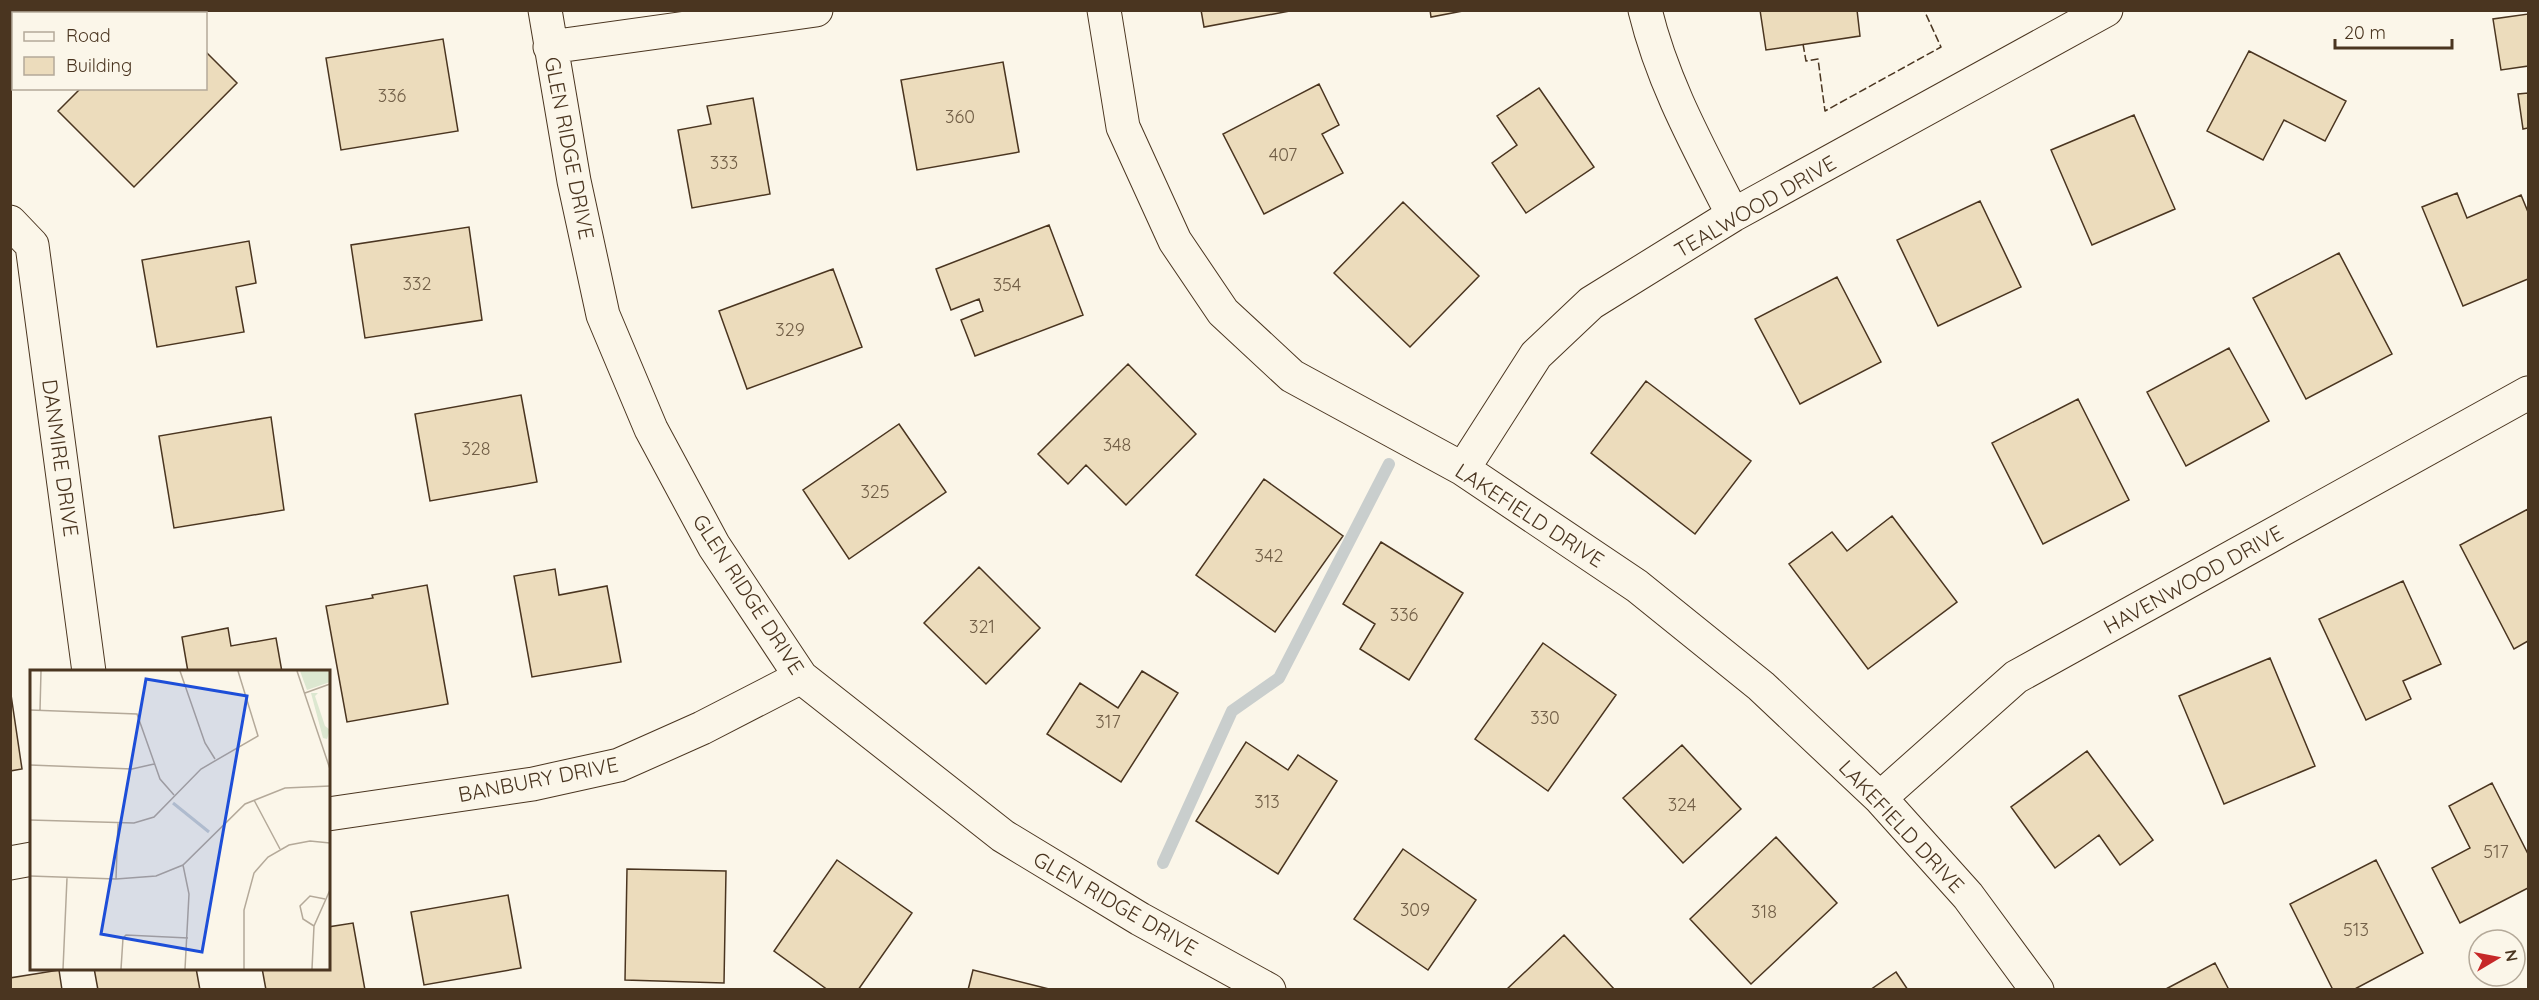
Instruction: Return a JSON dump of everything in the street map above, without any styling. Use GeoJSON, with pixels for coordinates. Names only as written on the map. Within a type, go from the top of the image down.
{"type":"FeatureCollection","features":[{"type":"Feature","properties":{"kind":"street","name":"GLEN RIDGE DRIVE"},"geometry":{"type":"LineString","coordinates":[[545,10],[574,181],[603,315],[651,429],[714,546],[801,677],[1003,836],[1140,919],[1269,990]]}},
{"type":"Feature","properties":{"kind":"street"},"geometry":{"type":"LineString","coordinates":[[550,47],[816,10]]}},
{"type":"Feature","properties":{"kind":"street","name":"LAKEFIELD DRIVE"},"geometry":{"type":"LineString","coordinates":[[1104,10],[1123,127],[1174,241],[1223,312],[1292,376],[1463,469],[1637,586],[1761,686],[1880,798],[1968,896],[2037,990]]}},
{"type":"Feature","properties":{"kind":"street"},"geometry":{"type":"LineString","coordinates":[[1646,10],[1654,46],[1669,87],[1733,215]]}},
{"type":"Feature","properties":{"kind":"street","name":"TEALWOOD DRIVE"},"geometry":{"type":"LineString","coordinates":[[1463,469],[1536,355],[1590,303],[1733,215],[2106,10]]}},
{"type":"Feature","properties":{"kind":"street","name":"DANMIRE DRIVE"},"geometry":{"type":"LineString","coordinates":[[21,233],[89,670]]}},
{"type":"Feature","properties":{"kind":"street","name":"HAVENWOOD DRIVE"},"geometry":{"type":"LineString","coordinates":[[1880,798],[2016,677],[2529,393]]}},
{"type":"Feature","properties":{"kind":"street","name":"BANBURY DRIVE"},"geometry":{"type":"LineString","coordinates":[[330,814],[533,784],[619,765],[702,728],[801,677]]}},
{"type":"Feature","properties":{"kind":"street"},"geometry":{"type":"LineString","coordinates":[[10,863],[30,859]]}},
{"type":"Feature","properties":{"kind":"building"},"geometry":{"type":"Polygon","coordinates":[[[1201,10],[1295,10],[1204,27],[1201,10]]]}},
{"type":"Feature","properties":{"kind":"building"},"geometry":{"type":"Polygon","coordinates":[[[1430,10],[1468,10],[1431,17],[1430,10]]]}},
{"type":"Feature","properties":{"kind":"building"},"geometry":{"type":"Polygon","coordinates":[[[1760,10],[1857,10],[1860,36],[1766,50],[1760,10]]]}},
{"type":"Feature","properties":{"kind":"building"},"geometry":{"type":"Polygon","coordinates":[[[2528,14],[2528,66],[2501,70],[2493,19],[2528,14]]]}},
{"type":"Feature","properties":{"kind":"building"},"geometry":{"type":"Polygon","coordinates":[[[443,39],[458,131],[341,150],[326,58],[443,39]]]}},
{"type":"Feature","properties":{"kind":"building"},"geometry":{"type":"Polygon","coordinates":[[[2249,51],[2346,101],[2325,141],[2284,120],[2263,160],[2207,131],[2249,51]]]}},
{"type":"Feature","properties":{"kind":"building"},"geometry":{"type":"Polygon","coordinates":[[[207,53],[237,83],[134,187],[58,111],[79,90],[207,90],[207,53]]]}},
{"type":"Feature","properties":{"kind":"building"},"geometry":{"type":"Polygon","coordinates":[[[1003,62],[1019,152],[917,170],[901,80],[1003,62]]]}},
{"type":"Feature","properties":{"kind":"building"},"geometry":{"type":"Polygon","coordinates":[[[1319,84],[1339,125],[1322,134],[1343,173],[1264,214],[1223,134],[1319,84]]]}},
{"type":"Feature","properties":{"kind":"building"},"geometry":{"type":"Polygon","coordinates":[[[1539,88],[1594,167],[1526,213],[1492,163],[1517,145],[1497,116],[1539,88]]]}},
{"type":"Feature","properties":{"kind":"building"},"geometry":{"type":"Polygon","coordinates":[[[2528,93],[2528,128],[2523,129],[2518,94],[2528,93]]]}},
{"type":"Feature","properties":{"kind":"building"},"geometry":{"type":"Polygon","coordinates":[[[753,98],[770,194],[692,208],[678,130],[711,124],[707,106],[753,98]]]}},
{"type":"Feature","properties":{"kind":"building"},"geometry":{"type":"Polygon","coordinates":[[[2134,115],[2175,209],[2092,245],[2051,150],[2134,115]]]}},
{"type":"Feature","properties":{"kind":"building"},"geometry":{"type":"Polygon","coordinates":[[[2457,193],[2467,218],[2521,195],[2528,212],[2528,279],[2463,306],[2422,207],[2457,193]]]}},
{"type":"Feature","properties":{"kind":"building"},"geometry":{"type":"Polygon","coordinates":[[[1980,201],[2021,287],[1938,326],[1897,240],[1980,201]]]}},
{"type":"Feature","properties":{"kind":"building"},"geometry":{"type":"Polygon","coordinates":[[[1403,202],[1479,276],[1410,347],[1334,273],[1403,202]]]}},
{"type":"Feature","properties":{"kind":"building"},"geometry":{"type":"Polygon","coordinates":[[[1049,225],[1083,315],[975,356],[961,320],[983,311],[979,299],[951,310],[936,269],[1049,225]]]}},
{"type":"Feature","properties":{"kind":"building"},"geometry":{"type":"Polygon","coordinates":[[[469,227],[482,320],[365,338],[351,245],[469,227]]]}},
{"type":"Feature","properties":{"kind":"building"},"geometry":{"type":"Polygon","coordinates":[[[249,241],[256,283],[236,287],[244,332],[157,347],[142,260],[249,241]]]}},
{"type":"Feature","properties":{"kind":"building"},"geometry":{"type":"Polygon","coordinates":[[[2339,253],[2392,354],[2306,399],[2253,298],[2339,253]]]}},
{"type":"Feature","properties":{"kind":"building"},"geometry":{"type":"Polygon","coordinates":[[[833,269],[862,347],[747,389],[719,311],[833,269]]]}},
{"type":"Feature","properties":{"kind":"building"},"geometry":{"type":"Polygon","coordinates":[[[1837,277],[1881,362],[1800,404],[1755,319],[1837,277]]]}},
{"type":"Feature","properties":{"kind":"building"},"geometry":{"type":"Polygon","coordinates":[[[2229,348],[2269,421],[2186,466],[2147,392],[2229,348]]]}},
{"type":"Feature","properties":{"kind":"building"},"geometry":{"type":"Polygon","coordinates":[[[1128,364],[1196,434],[1126,505],[1086,465],[1068,484],[1038,454],[1128,364]]]}},
{"type":"Feature","properties":{"kind":"building"},"geometry":{"type":"Polygon","coordinates":[[[1646,381],[1751,461],[1695,534],[1591,453],[1646,381]]]}},
{"type":"Feature","properties":{"kind":"building"},"geometry":{"type":"Polygon","coordinates":[[[521,395],[537,482],[430,501],[415,414],[521,395]]]}},
{"type":"Feature","properties":{"kind":"building"},"geometry":{"type":"Polygon","coordinates":[[[2078,399],[2129,500],[2043,544],[1992,443],[2078,399]]]}},
{"type":"Feature","properties":{"kind":"building"},"geometry":{"type":"Polygon","coordinates":[[[271,417],[284,510],[174,528],[159,436],[271,417]]]}},
{"type":"Feature","properties":{"kind":"building"},"geometry":{"type":"Polygon","coordinates":[[[899,424],[946,492],[849,559],[803,490],[899,424]]]}},
{"type":"Feature","properties":{"kind":"building"},"geometry":{"type":"Polygon","coordinates":[[[1264,479],[1343,536],[1275,632],[1196,575],[1264,479]]]}},
{"type":"Feature","properties":{"kind":"building"},"geometry":{"type":"Polygon","coordinates":[[[2528,509],[2528,641],[2514,649],[2460,545],[2528,509]]]}},
{"type":"Feature","properties":{"kind":"building"},"geometry":{"type":"Polygon","coordinates":[[[1892,516],[1957,602],[1868,669],[1789,564],[1832,532],[1847,551],[1892,516]]]}},
{"type":"Feature","properties":{"kind":"building"},"geometry":{"type":"Polygon","coordinates":[[[1381,542],[1463,593],[1409,680],[1360,649],[1375,624],[1343,604],[1381,542]]]}},
{"type":"Feature","properties":{"kind":"building"},"geometry":{"type":"Polygon","coordinates":[[[979,567],[1040,628],[986,684],[924,623],[979,567]]]}},
{"type":"Feature","properties":{"kind":"building"},"geometry":{"type":"Polygon","coordinates":[[[555,569],[559,595],[607,586],[621,662],[532,677],[514,576],[555,569]]]}},
{"type":"Feature","properties":{"kind":"building"},"geometry":{"type":"Polygon","coordinates":[[[2403,581],[2441,664],[2403,681],[2411,699],[2366,720],[2319,619],[2403,581]]]}},
{"type":"Feature","properties":{"kind":"building"},"geometry":{"type":"Polygon","coordinates":[[[427,585],[448,704],[347,722],[326,606],[427,585]]]}},
{"type":"Feature","properties":{"kind":"building"},"geometry":{"type":"Polygon","coordinates":[[[228,628],[231,646],[276,638],[282,670],[188,670],[182,637],[228,628]]]}},
{"type":"Feature","properties":{"kind":"building"},"geometry":{"type":"Polygon","coordinates":[[[1543,643],[1616,695],[1548,791],[1475,739],[1543,643]]]}},
{"type":"Feature","properties":{"kind":"building"},"geometry":{"type":"Polygon","coordinates":[[[2270,658],[2315,766],[2224,804],[2179,696],[2270,658]]]}},
{"type":"Feature","properties":{"kind":"building"},"geometry":{"type":"Polygon","coordinates":[[[1142,671],[1178,693],[1121,782],[1047,734],[1080,683],[1118,708],[1142,671]]]}},
{"type":"Feature","properties":{"kind":"building"},"geometry":{"type":"Polygon","coordinates":[[[10,688],[22,769],[10,771],[10,688]]]}},
{"type":"Feature","properties":{"kind":"building"},"geometry":{"type":"Polygon","coordinates":[[[1246,742],[1288,770],[1298,755],[1337,781],[1278,874],[1196,821],[1246,742]]]}},
{"type":"Feature","properties":{"kind":"building"},"geometry":{"type":"Polygon","coordinates":[[[1682,745],[1741,809],[1683,863],[1623,798],[1682,745]]]}},
{"type":"Feature","properties":{"kind":"building"},"geometry":{"type":"Polygon","coordinates":[[[2087,751],[2153,840],[2120,865],[2099,835],[2055,868],[2011,807],[2087,751]]]}},
{"type":"Feature","properties":{"kind":"building"},"geometry":{"type":"Polygon","coordinates":[[[2492,783],[2528,854],[2528,888],[2460,923],[2432,868],[2470,848],[2449,806],[2492,783]]]}},
{"type":"Feature","properties":{"kind":"building"},"geometry":{"type":"Polygon","coordinates":[[[1776,837],[1837,903],[1751,984],[1690,919],[1776,837]]]}},
{"type":"Feature","properties":{"kind":"building"},"geometry":{"type":"Polygon","coordinates":[[[1403,849],[1476,900],[1428,970],[1354,919],[1403,849]]]}},
{"type":"Feature","properties":{"kind":"building"},"geometry":{"type":"Polygon","coordinates":[[[837,860],[912,913],[858,990],[828,990],[774,951],[837,860]]]}},
{"type":"Feature","properties":{"kind":"building"},"geometry":{"type":"Polygon","coordinates":[[[2376,860],[2423,953],[2353,990],[2333,990],[2290,904],[2376,860]]]}},
{"type":"Feature","properties":{"kind":"building"},"geometry":{"type":"Polygon","coordinates":[[[627,869],[726,871],[724,983],[625,980],[627,869]]]}},
{"type":"Feature","properties":{"kind":"building"},"geometry":{"type":"Polygon","coordinates":[[[508,895],[521,968],[424,985],[411,912],[508,895]]]}},
{"type":"Feature","properties":{"kind":"building"},"geometry":{"type":"Polygon","coordinates":[[[353,923],[365,990],[266,990],[262,970],[330,970],[330,927],[353,923]]]}},
{"type":"Feature","properties":{"kind":"building"},"geometry":{"type":"Polygon","coordinates":[[[1564,935],[1615,990],[1506,990],[1564,935]]]}},
{"type":"Feature","properties":{"kind":"building"},"geometry":{"type":"Polygon","coordinates":[[[2215,963],[2229,990],[2164,990],[2215,963]]]}},
{"type":"Feature","properties":{"kind":"building"},"geometry":{"type":"Polygon","coordinates":[[[59,970],[62,990],[10,990],[10,978],[59,970]]]}},
{"type":"Feature","properties":{"kind":"building"},"geometry":{"type":"Polygon","coordinates":[[[94,970],[196,970],[200,990],[98,990],[94,970]]]}},
{"type":"Feature","properties":{"kind":"building"},"geometry":{"type":"Polygon","coordinates":[[[973,970],[1053,990],[968,990],[973,970]]]}},
{"type":"Feature","properties":{"kind":"building"},"geometry":{"type":"Polygon","coordinates":[[[1896,972],[1908,990],[1870,990],[1896,972]]]}},
{"type":"Feature","properties":{"kind":"waterway"},"geometry":{"type":"LineString","coordinates":[[1163,863],[1232,711],[1279,678],[1389,464]]}},
{"type":"Feature","properties":{"kind":"fence"},"geometry":{"type":"LineString","coordinates":[[1803,44],[1806,61],[1818,59],[1825,111],[1941,47],[1924,10]]}}]}
